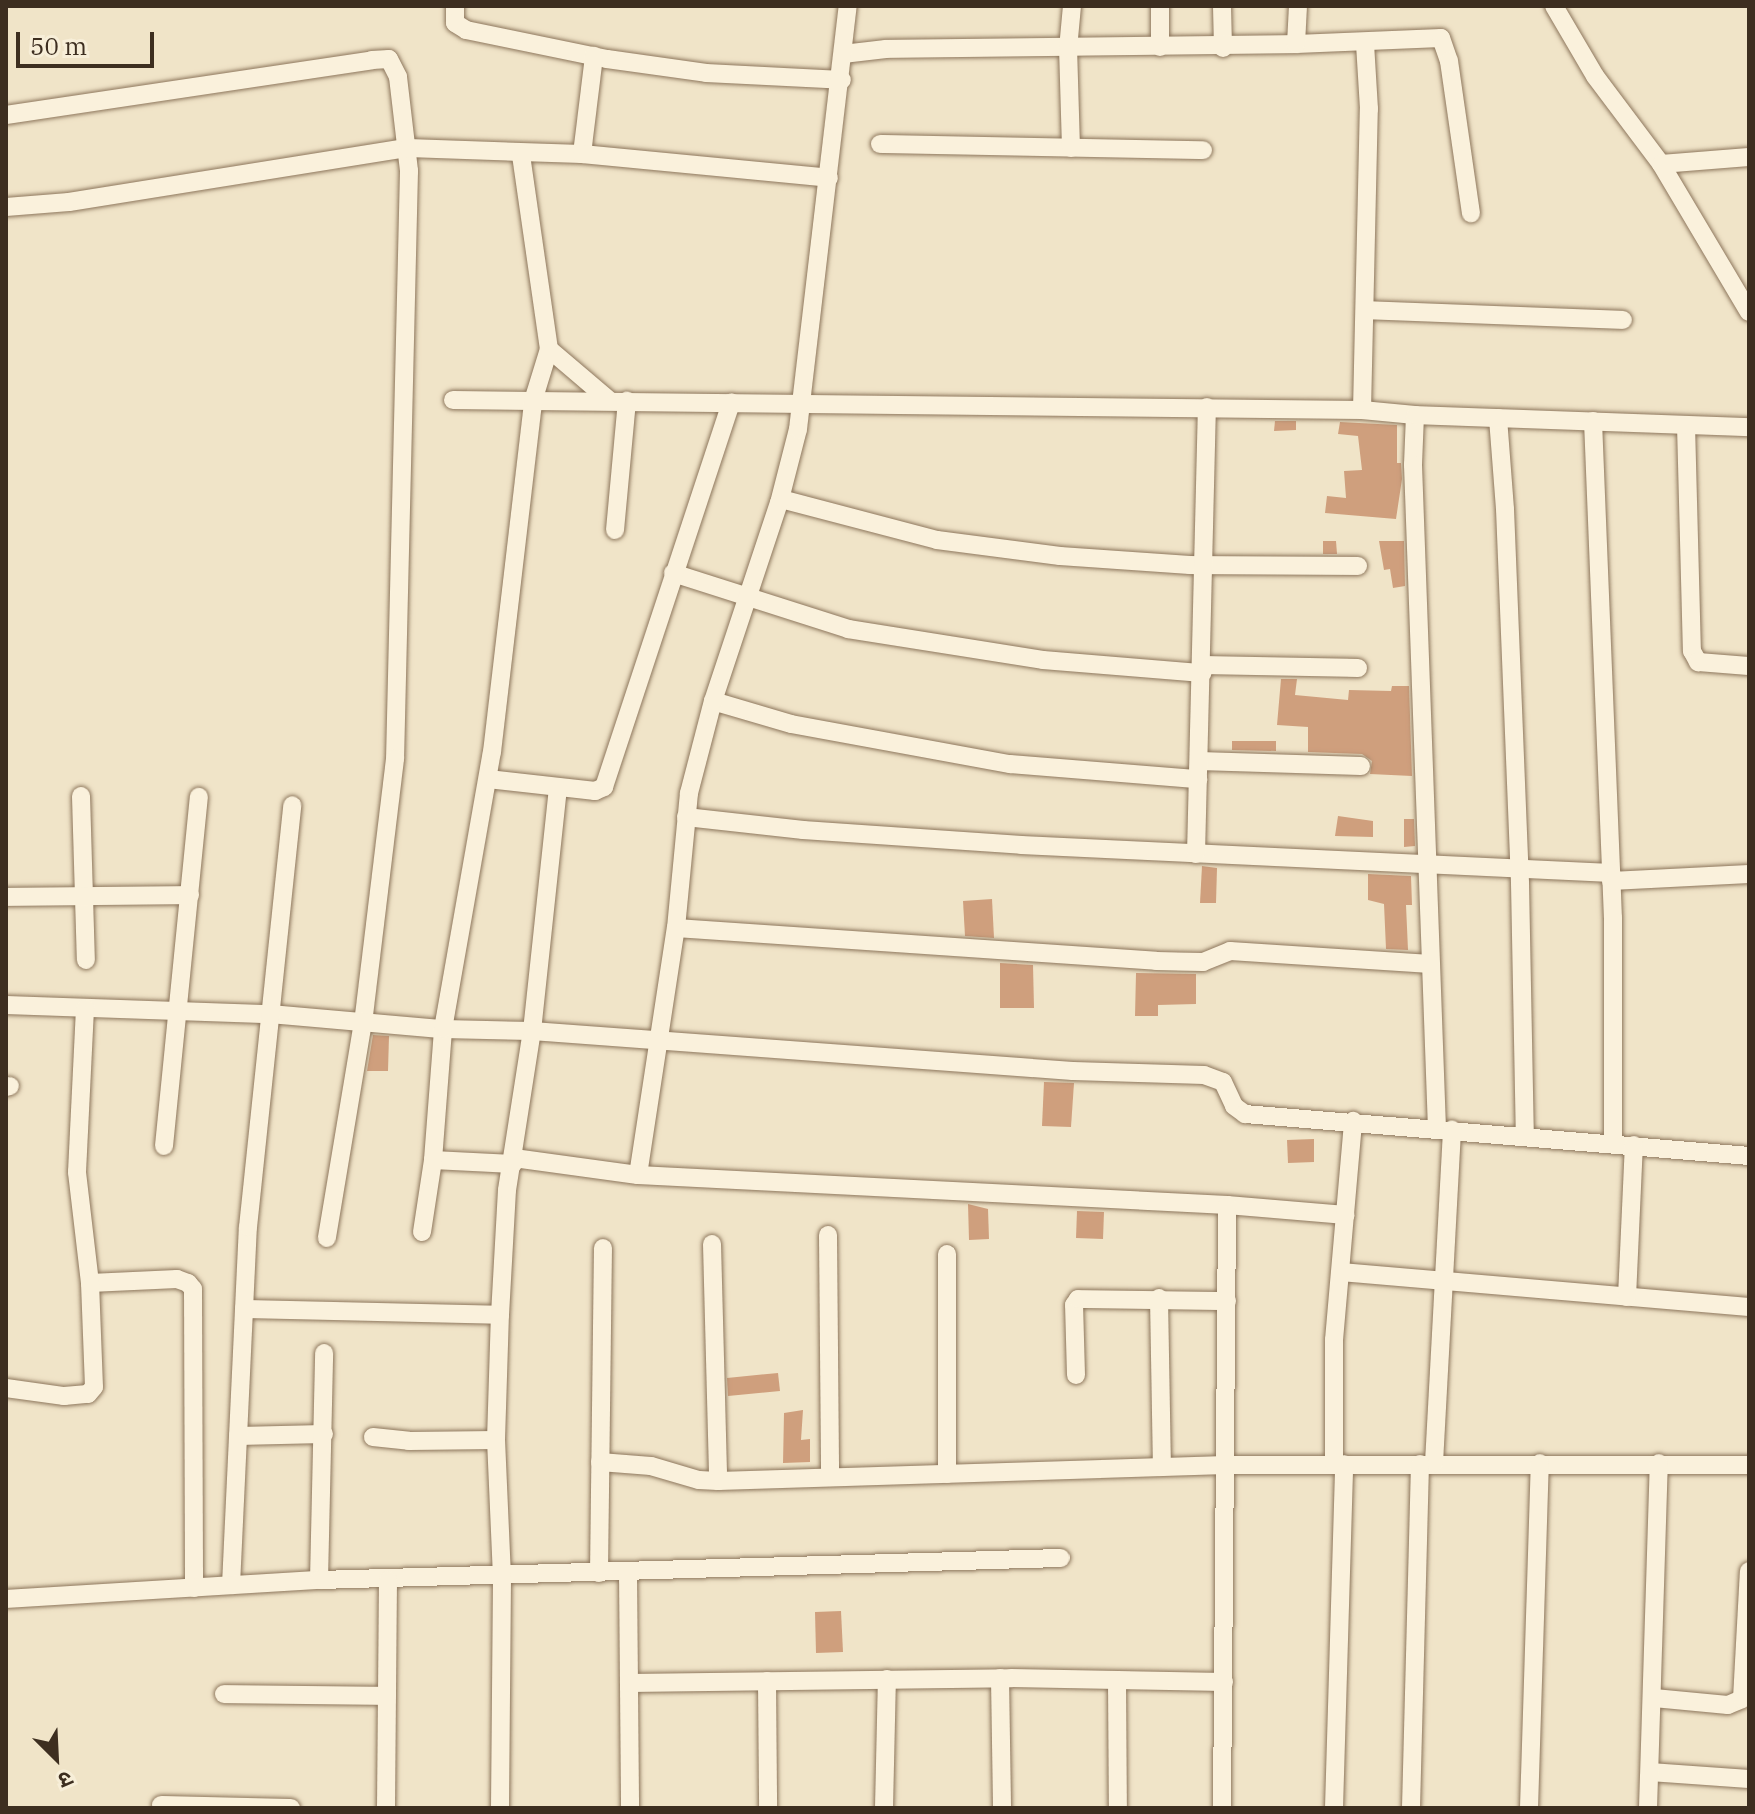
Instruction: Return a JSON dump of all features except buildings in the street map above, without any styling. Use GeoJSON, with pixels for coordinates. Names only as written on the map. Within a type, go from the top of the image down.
{"type":"FeatureCollection","features":[{"type":"Feature","properties":{"kind":"street"},"geometry":{"type":"LineString","coordinates":[[455,6],[455,23],[466,30],[594,56],[706,73],[842,80]]}},
{"type":"Feature","properties":{"kind":"street"},"geometry":{"type":"LineString","coordinates":[[638,1175],[676,928],[686,817],[699,748],[781,499],[801,404],[842,80],[848,6]]}},
{"type":"Feature","properties":{"kind":"street"},"geometry":{"type":"LineString","coordinates":[[1071,148],[1068,49],[1072,6]]}},
{"type":"Feature","properties":{"kind":"street"},"geometry":{"type":"LineString","coordinates":[[1160,6],[1160,47]]}},
{"type":"Feature","properties":{"kind":"street"},"geometry":{"type":"LineString","coordinates":[[1222,6],[1223,48]]}},
{"type":"Feature","properties":{"kind":"street"},"geometry":{"type":"LineString","coordinates":[[1296,44],[1298,6]]}},
{"type":"Feature","properties":{"kind":"street"},"geometry":{"type":"LineString","coordinates":[[1554,6],[1595,76],[1661,164],[1749,312]]}},
{"type":"Feature","properties":{"kind":"street"},"geometry":{"type":"LineString","coordinates":[[843,54],[886,49],[1223,48],[1365,43],[1434,36],[1445,44],[1471,213]]}},
{"type":"Feature","properties":{"kind":"street"},"geometry":{"type":"LineString","coordinates":[[1362,410],[1369,109],[1365,43]]}},
{"type":"Feature","properties":{"kind":"street"},"geometry":{"type":"LineString","coordinates":[[582,154],[594,56]]}},
{"type":"Feature","properties":{"kind":"street"},"geometry":{"type":"LineString","coordinates":[[6,115],[389,59],[398,77],[408,148],[395,759],[363,1022],[327,1238]]}},
{"type":"Feature","properties":{"kind":"street"},"geometry":{"type":"LineString","coordinates":[[880,144],[1203,150]]}},
{"type":"Feature","properties":{"kind":"street"},"geometry":{"type":"LineString","coordinates":[[6,207],[85,199],[408,148],[521,155],[582,154],[829,178]]}},
{"type":"Feature","properties":{"kind":"street"},"geometry":{"type":"LineString","coordinates":[[422,1232],[433,1160],[443,1029],[488,779],[533,401],[549,349],[521,155]]}},
{"type":"Feature","properties":{"kind":"street"},"geometry":{"type":"LineString","coordinates":[[1661,164],[1749,157]]}},
{"type":"Feature","properties":{"kind":"street"},"geometry":{"type":"LineString","coordinates":[[1365,310],[1623,320]]}},
{"type":"Feature","properties":{"kind":"street"},"geometry":{"type":"LineString","coordinates":[[549,349],[618,401]]}},
{"type":"Feature","properties":{"kind":"street"},"geometry":{"type":"LineString","coordinates":[[453,400],[1362,410],[1415,415],[1749,427]]}},
{"type":"Feature","properties":{"kind":"street"},"geometry":{"type":"LineString","coordinates":[[615,530],[618,401]]}},
{"type":"Feature","properties":{"kind":"street"},"geometry":{"type":"LineString","coordinates":[[488,779],[595,791],[604,787],[731,402]]}},
{"type":"Feature","properties":{"kind":"street"},"geometry":{"type":"LineString","coordinates":[[1196,854],[1207,407]]}},
{"type":"Feature","properties":{"kind":"street"},"geometry":{"type":"LineString","coordinates":[[1411,1808],[1427,1464],[1442,1281],[1444,1128],[1431,964],[1413,465],[1415,415]]}},
{"type":"Feature","properties":{"kind":"street"},"geometry":{"type":"LineString","coordinates":[[1498,418],[1505,509],[1519,870],[1525,1136]]}},
{"type":"Feature","properties":{"kind":"street"},"geometry":{"type":"LineString","coordinates":[[1593,421],[1615,999],[1613,1143]]}},
{"type":"Feature","properties":{"kind":"street"},"geometry":{"type":"LineString","coordinates":[[1686,425],[1692,651],[1698,662],[1749,666]]}},
{"type":"Feature","properties":{"kind":"street"},"geometry":{"type":"LineString","coordinates":[[781,499],[937,540],[1060,556],[1205,565],[1358,566]]}},
{"type":"Feature","properties":{"kind":"street"},"geometry":{"type":"LineString","coordinates":[[673,573],[848,629],[1043,660],[1202,669],[1358,668]]}},
{"type":"Feature","properties":{"kind":"street"},"geometry":{"type":"LineString","coordinates":[[713,701],[791,724],[1010,764],[1198,770],[1361,766]]}},
{"type":"Feature","properties":{"kind":"street"},"geometry":{"type":"LineString","coordinates":[[500,1808],[502,1577],[496,1440],[507,1190],[532,1031],[558,788]]}},
{"type":"Feature","properties":{"kind":"street"},"geometry":{"type":"LineString","coordinates":[[81,796],[86,960]]}},
{"type":"Feature","properties":{"kind":"street"},"geometry":{"type":"LineString","coordinates":[[164,1146],[199,797]]}},
{"type":"Feature","properties":{"kind":"street"},"geometry":{"type":"LineString","coordinates":[[231,1585],[248,1227],[292,805]]}},
{"type":"Feature","properties":{"kind":"street"},"geometry":{"type":"LineString","coordinates":[[686,817],[900,837],[1611,877],[1749,874]]}},
{"type":"Feature","properties":{"kind":"street"},"geometry":{"type":"LineString","coordinates":[[6,897],[190,895]]}},
{"type":"Feature","properties":{"kind":"street"},"geometry":{"type":"LineString","coordinates":[[676,928],[1156,961],[1203,962],[1230,951],[1431,964]]}},
{"type":"Feature","properties":{"kind":"street"},"geometry":{"type":"LineString","coordinates":[[6,1005],[270,1014],[443,1029],[532,1031],[1144,1076],[1204,1075],[1223,1082],[1234,1106],[1245,1114],[1444,1128],[1749,1156]]}},
{"type":"Feature","properties":{"kind":"street"},"geometry":{"type":"LineString","coordinates":[[6,1388],[64,1396],[91,1392],[90,1283],[77,1172],[85,1008]]}},
{"type":"Feature","properties":{"kind":"street"},"geometry":{"type":"LineString","coordinates":[[1334,1808],[1339,1464],[1334,1340],[1353,1121]]}},
{"type":"Feature","properties":{"kind":"street"},"geometry":{"type":"LineString","coordinates":[[1627,1297],[1634,1145]]}},
{"type":"Feature","properties":{"kind":"street"},"geometry":{"type":"LineString","coordinates":[[433,1160],[513,1161],[638,1175],[1227,1205],[1346,1215]]}},
{"type":"Feature","properties":{"kind":"street"},"geometry":{"type":"LineString","coordinates":[[1222,1808],[1227,1205]]}},
{"type":"Feature","properties":{"kind":"street"},"geometry":{"type":"LineString","coordinates":[[828,1235],[830,1477]]}},
{"type":"Feature","properties":{"kind":"street"},"geometry":{"type":"LineString","coordinates":[[712,1244],[718,1481]]}},
{"type":"Feature","properties":{"kind":"street"},"geometry":{"type":"LineString","coordinates":[[599,1573],[603,1248]]}},
{"type":"Feature","properties":{"kind":"street"},"geometry":{"type":"LineString","coordinates":[[947,1254],[947,1474]]}},
{"type":"Feature","properties":{"kind":"street"},"geometry":{"type":"LineString","coordinates":[[1341,1272],[1749,1307]]}},
{"type":"Feature","properties":{"kind":"street"},"geometry":{"type":"LineString","coordinates":[[90,1283],[177,1279],[188,1283],[193,1289],[194,1588]]}},
{"type":"Feature","properties":{"kind":"street"},"geometry":{"type":"LineString","coordinates":[[1076,1375],[1075,1301],[1159,1298],[1227,1301]]}},
{"type":"Feature","properties":{"kind":"street"},"geometry":{"type":"LineString","coordinates":[[1159,1298],[1162,1467]]}},
{"type":"Feature","properties":{"kind":"street"},"geometry":{"type":"LineString","coordinates":[[244,1309],[500,1315]]}},
{"type":"Feature","properties":{"kind":"street"},"geometry":{"type":"LineString","coordinates":[[319,1580],[324,1353]]}},
{"type":"Feature","properties":{"kind":"street"},"geometry":{"type":"LineString","coordinates":[[238,1436],[324,1434]]}},
{"type":"Feature","properties":{"kind":"street"},"geometry":{"type":"LineString","coordinates":[[373,1437],[409,1441],[496,1440]]}},
{"type":"Feature","properties":{"kind":"street"},"geometry":{"type":"LineString","coordinates":[[600,1462],[651,1466],[699,1480],[718,1481],[1226,1465],[1749,1465]]}},
{"type":"Feature","properties":{"kind":"street"},"geometry":{"type":"LineString","coordinates":[[1529,1808],[1540,1463]]}},
{"type":"Feature","properties":{"kind":"street"},"geometry":{"type":"LineString","coordinates":[[1648,1808],[1654,1698],[1659,1463]]}},
{"type":"Feature","properties":{"kind":"street"},"geometry":{"type":"LineString","coordinates":[[6,1599],[319,1580],[502,1577],[1061,1558]]}},
{"type":"Feature","properties":{"kind":"street"},"geometry":{"type":"LineString","coordinates":[[1654,1698],[1728,1705],[1742,1699],[1749,1571]]}},
{"type":"Feature","properties":{"kind":"street"},"geometry":{"type":"LineString","coordinates":[[628,1572],[630,1808]]}},
{"type":"Feature","properties":{"kind":"street"},"geometry":{"type":"LineString","coordinates":[[386,1808],[388,1580]]}},
{"type":"Feature","properties":{"kind":"street"},"geometry":{"type":"LineString","coordinates":[[629,1683],[1000,1678],[1224,1682]]}},
{"type":"Feature","properties":{"kind":"street"},"geometry":{"type":"LineString","coordinates":[[1000,1678],[1002,1808]]}},
{"type":"Feature","properties":{"kind":"street"},"geometry":{"type":"LineString","coordinates":[[884,1808],[887,1679]]}},
{"type":"Feature","properties":{"kind":"street"},"geometry":{"type":"LineString","coordinates":[[1117,1680],[1118,1808]]}},
{"type":"Feature","properties":{"kind":"street"},"geometry":{"type":"LineString","coordinates":[[767,1681],[768,1808]]}},
{"type":"Feature","properties":{"kind":"street"},"geometry":{"type":"LineString","coordinates":[[224,1694],[387,1696]]}},
{"type":"Feature","properties":{"kind":"street"},"geometry":{"type":"LineString","coordinates":[[1650,1772],[1749,1779]]}},
{"type":"Feature","properties":{"kind":"street"},"geometry":{"type":"LineString","coordinates":[[161,1805],[291,1808]]}}]}
